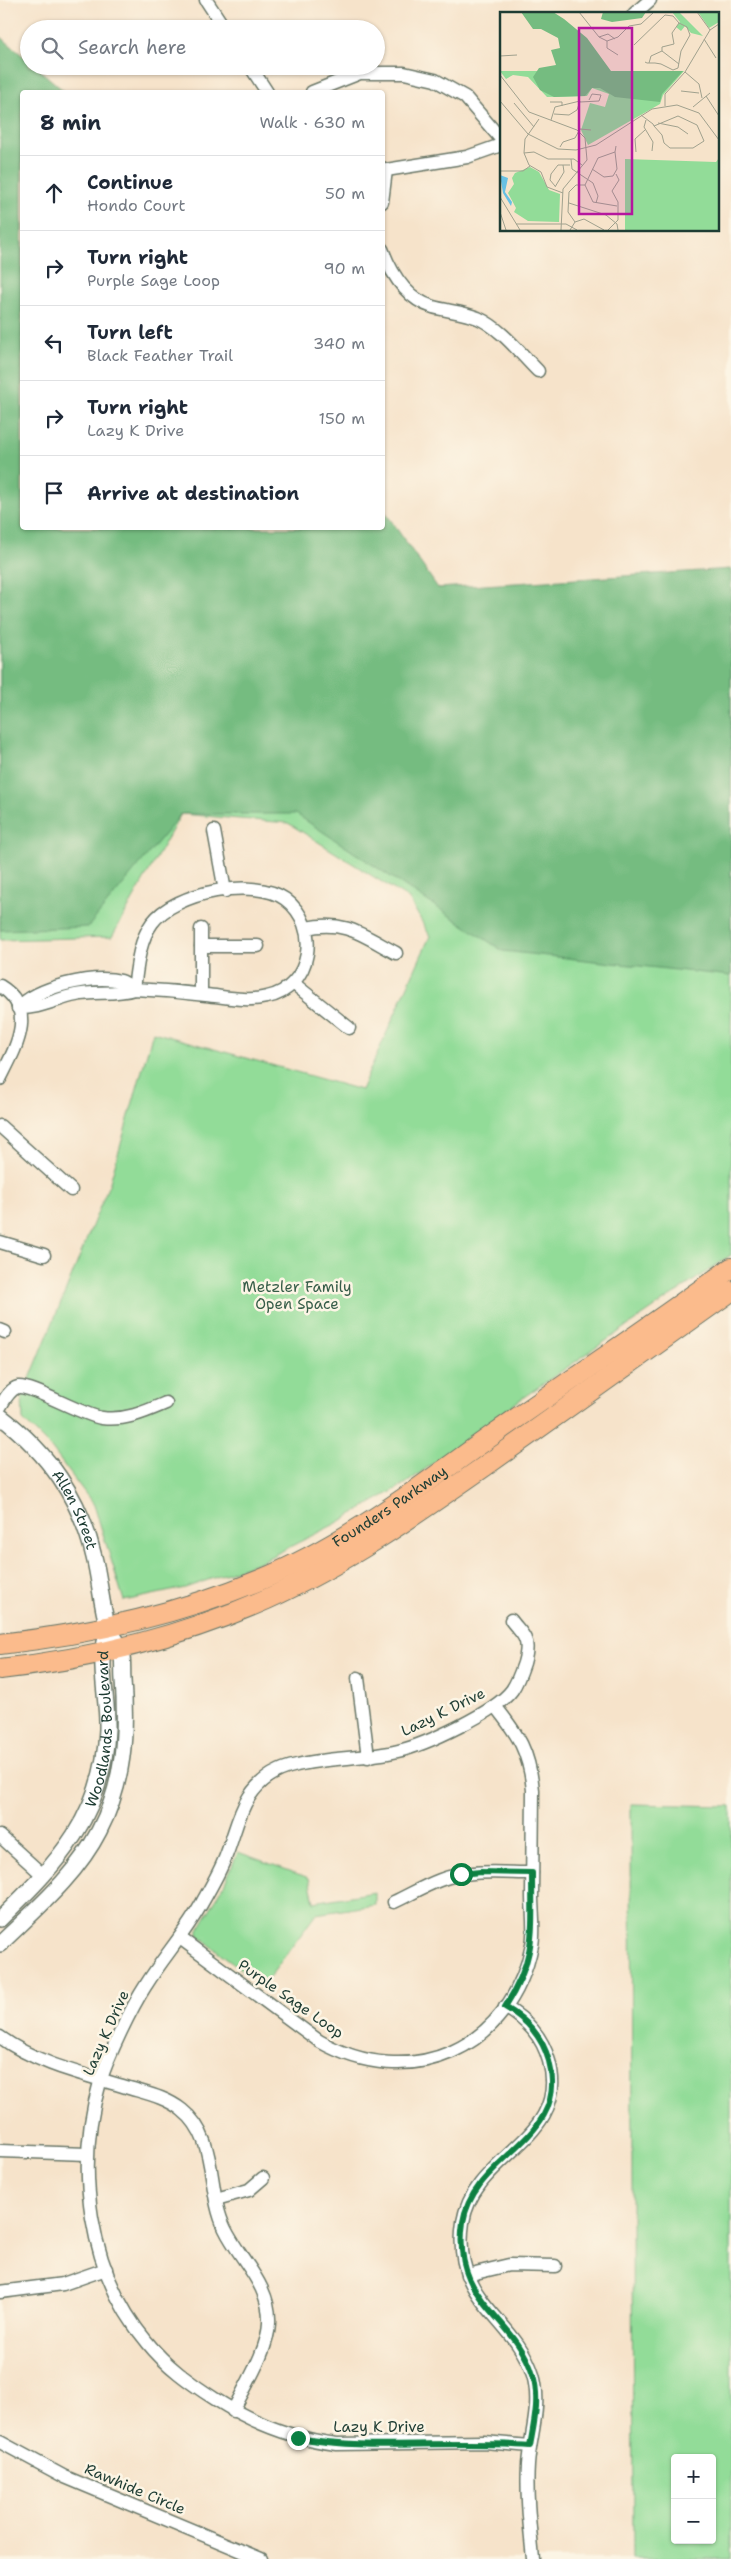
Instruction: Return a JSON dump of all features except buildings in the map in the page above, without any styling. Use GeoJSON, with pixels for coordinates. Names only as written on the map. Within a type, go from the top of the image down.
{"type":"FeatureCollection","features":[{"type":"Feature","properties":{"kind":"highway","name":"Founders Parkway"},"geometry":{"type":"LineString","coordinates":[[0,1644],[108,1628],[152,1618],[261,1580],[312,1555],[411,1494],[731,1268]]}},
{"type":"Feature","properties":{"kind":"highway","name":"Founders Parkway"},"geometry":{"type":"LineString","coordinates":[[0,1669],[112,1650],[170,1634],[238,1610],[314,1575],[425,1508],[731,1292]]}},
{"type":"Feature","properties":{"kind":"street"},"geometry":{"type":"LineString","coordinates":[[206,0],[219,20]]}},
{"type":"Feature","properties":{"kind":"street"},"geometry":{"type":"LineString","coordinates":[[636,12],[650,0]]}},
{"type":"Feature","properties":{"kind":"street"},"geometry":{"type":"LineString","coordinates":[[385,73],[404,73],[435,80],[465,97],[500,138]]}},
{"type":"Feature","properties":{"kind":"street"},"geometry":{"type":"LineString","coordinates":[[256,75],[266,90]]}},
{"type":"Feature","properties":{"kind":"street"},"geometry":{"type":"LineString","coordinates":[[317,90],[355,75]]}},
{"type":"Feature","properties":{"kind":"street"},"geometry":{"type":"LineString","coordinates":[[385,169],[467,157],[500,145]]}},
{"type":"Feature","properties":{"kind":"street"},"geometry":{"type":"LineString","coordinates":[[385,258],[390,272],[404,289],[430,306],[476,317],[496,328],[538,371]]}},
{"type":"Feature","properties":{"kind":"street"},"geometry":{"type":"LineString","coordinates":[[214,831],[225,891]]}},
{"type":"Feature","properties":{"kind":"street"},"geometry":{"type":"LineString","coordinates":[[18,1008],[35,1008],[83,994],[119,993],[134,989],[260,999],[279,993],[293,983],[303,969],[307,957],[306,928],[295,908],[278,895],[258,890],[225,891],[189,898],[173,905],[158,916],[144,938],[134,989]]}},
{"type":"Feature","properties":{"kind":"street"},"geometry":{"type":"LineString","coordinates":[[306,928],[330,924],[344,927],[396,953]]}},
{"type":"Feature","properties":{"kind":"street"},"geometry":{"type":"LineString","coordinates":[[201,929],[201,994]]}},
{"type":"Feature","properties":{"kind":"street"},"geometry":{"type":"LineString","coordinates":[[201,946],[258,946]]}},
{"type":"Feature","properties":{"kind":"street"},"geometry":{"type":"LineString","coordinates":[[293,983],[349,1028]]}},
{"type":"Feature","properties":{"kind":"street"},"geometry":{"type":"LineString","coordinates":[[0,986],[12,997],[18,1008],[21,1022],[20,1034],[0,1079]]}},
{"type":"Feature","properties":{"kind":"street"},"geometry":{"type":"LineString","coordinates":[[0,1126],[71,1190]]}},
{"type":"Feature","properties":{"kind":"street"},"geometry":{"type":"LineString","coordinates":[[0,1242],[44,1255]]}},
{"type":"Feature","properties":{"kind":"street"},"geometry":{"type":"LineString","coordinates":[[0,1406],[13,1390],[19,1387],[84,1413],[102,1418],[132,1416],[166,1403]]}},
{"type":"Feature","properties":{"kind":"street","name":"Allen Street"},"geometry":{"type":"LineString","coordinates":[[0,1416],[26,1437],[48,1460],[76,1504],[90,1541],[108,1628]]}},
{"type":"Feature","properties":{"kind":"street","name":"Lazy K Drive"},"geometry":{"type":"LineString","coordinates":[[511,1620],[526,1640],[526,1656],[521,1673],[511,1691],[495,1706],[431,1740],[402,1751],[296,1765],[278,1771],[258,1785],[243,1809],[216,1877],[180,1938],[146,1984],[101,2079],[87,2154],[89,2200],[106,2269],[129,2316],[146,2341],[173,2370],[233,2411],[290,2436],[330,2444],[484,2442],[530,2446]]}},
{"type":"Feature","properties":{"kind":"street","name":"Woodlands Boulevard"},"geometry":{"type":"LineString","coordinates":[[0,1944],[78,1865],[106,1816],[121,1767],[125,1719],[108,1628]]}},
{"type":"Feature","properties":{"kind":"street","name":"Woodlands Boulevard"},"geometry":{"type":"LineString","coordinates":[[0,1919],[44,1876],[80,1829],[98,1784],[106,1746],[112,1650]]}},
{"type":"Feature","properties":{"kind":"street"},"geometry":{"type":"LineString","coordinates":[[358,1678],[368,1757]]}},
{"type":"Feature","properties":{"kind":"street","name":"Purple Sage Loop"},"geometry":{"type":"LineString","coordinates":[[180,1938],[319,2041],[340,2054],[365,2061],[408,2064],[432,2060],[476,2039],[505,2007],[518,1986],[532,1944],[533,1790],[529,1759],[510,1725],[495,1706]]}},
{"type":"Feature","properties":{"kind":"street"},"geometry":{"type":"LineString","coordinates":[[78,1865],[74,1856],[80,1829]]}},
{"type":"Feature","properties":{"kind":"street"},"geometry":{"type":"LineString","coordinates":[[0,1836],[44,1876]]}},
{"type":"Feature","properties":{"kind":"street"},"geometry":{"type":"LineString","coordinates":[[394,1902],[441,1880],[461,1874],[480,1872],[532,1873]]}},
{"type":"Feature","properties":{"kind":"street"},"geometry":{"type":"LineString","coordinates":[[505,2007],[525,2020],[540,2040],[551,2068],[551,2094],[548,2108],[534,2132],[494,2167],[470,2199],[462,2234],[467,2275],[481,2300],[522,2351],[536,2389],[530,2446],[528,2501],[533,2559]]}},
{"type":"Feature","properties":{"kind":"street"},"geometry":{"type":"LineString","coordinates":[[0,2037],[35,2058],[162,2098],[182,2110],[196,2124],[204,2141],[216,2199],[227,2233],[262,2288],[269,2319],[262,2349],[233,2411]]}},
{"type":"Feature","properties":{"kind":"street"},"geometry":{"type":"LineString","coordinates":[[0,2151],[87,2154]]}},
{"type":"Feature","properties":{"kind":"street"},"geometry":{"type":"LineString","coordinates":[[216,2199],[249,2190],[263,2178]]}},
{"type":"Feature","properties":{"kind":"street"},"geometry":{"type":"LineString","coordinates":[[467,2275],[509,2265],[555,2266]]}},
{"type":"Feature","properties":{"kind":"street"},"geometry":{"type":"LineString","coordinates":[[0,2292],[63,2284],[106,2269]]}},
{"type":"Feature","properties":{"kind":"street","name":"Rawhide Circle"},"geometry":{"type":"LineString","coordinates":[[1,2446],[89,2488],[261,2559]]}},
{"type":"Feature","properties":{"kind":"green space"},"geometry":{"type":"Polygon","coordinates":[[[0,36],[20,53],[20,75],[45,75],[63,90],[20,90],[20,530],[385,530],[385,512],[438,588],[731,569],[731,976],[503,951],[296,814],[181,814],[88,927],[0,930],[0,36]]]}},
{"type":"Feature","properties":{"kind":"green space","name":"Metzler Family Open Space"},"geometry":{"type":"Polygon","coordinates":[[[0,587],[731,588],[731,1255],[521,1399],[405,1484],[335,1524],[262,1561],[185,1588],[124,1601],[94,1505],[52,1449],[23,1420],[22,1398],[110,1182],[153,1032],[361,1090],[430,936],[409,899],[288,823],[181,814],[112,937],[0,940],[0,587]]]}},
{"type":"Feature","properties":{"kind":"green space"},"geometry":{"type":"Polygon","coordinates":[[[631,1804],[731,1806],[731,2559],[633,2559],[631,1804]]]}},
{"type":"Feature","properties":{"kind":"green space"},"geometry":{"type":"Polygon","coordinates":[[[238,1852],[309,1878],[314,1902],[375,1892],[375,1905],[316,1914],[263,1986],[198,1936],[198,1930],[224,1885],[238,1852]]]}},
{"type":"Feature","properties":{"kind":"route"},"geometry":{"type":"LineString","coordinates":[[298,2438],[337,2444],[484,2442],[530,2446],[536,2403],[533,2375],[522,2351],[488,2310],[467,2275],[462,2247],[462,2234],[467,2206],[474,2192],[494,2167],[534,2132],[548,2108],[551,2094],[551,2068],[540,2040],[525,2020],[505,2007],[518,1986],[532,1944],[532,1873],[480,1872],[461,1874]]}}]}
